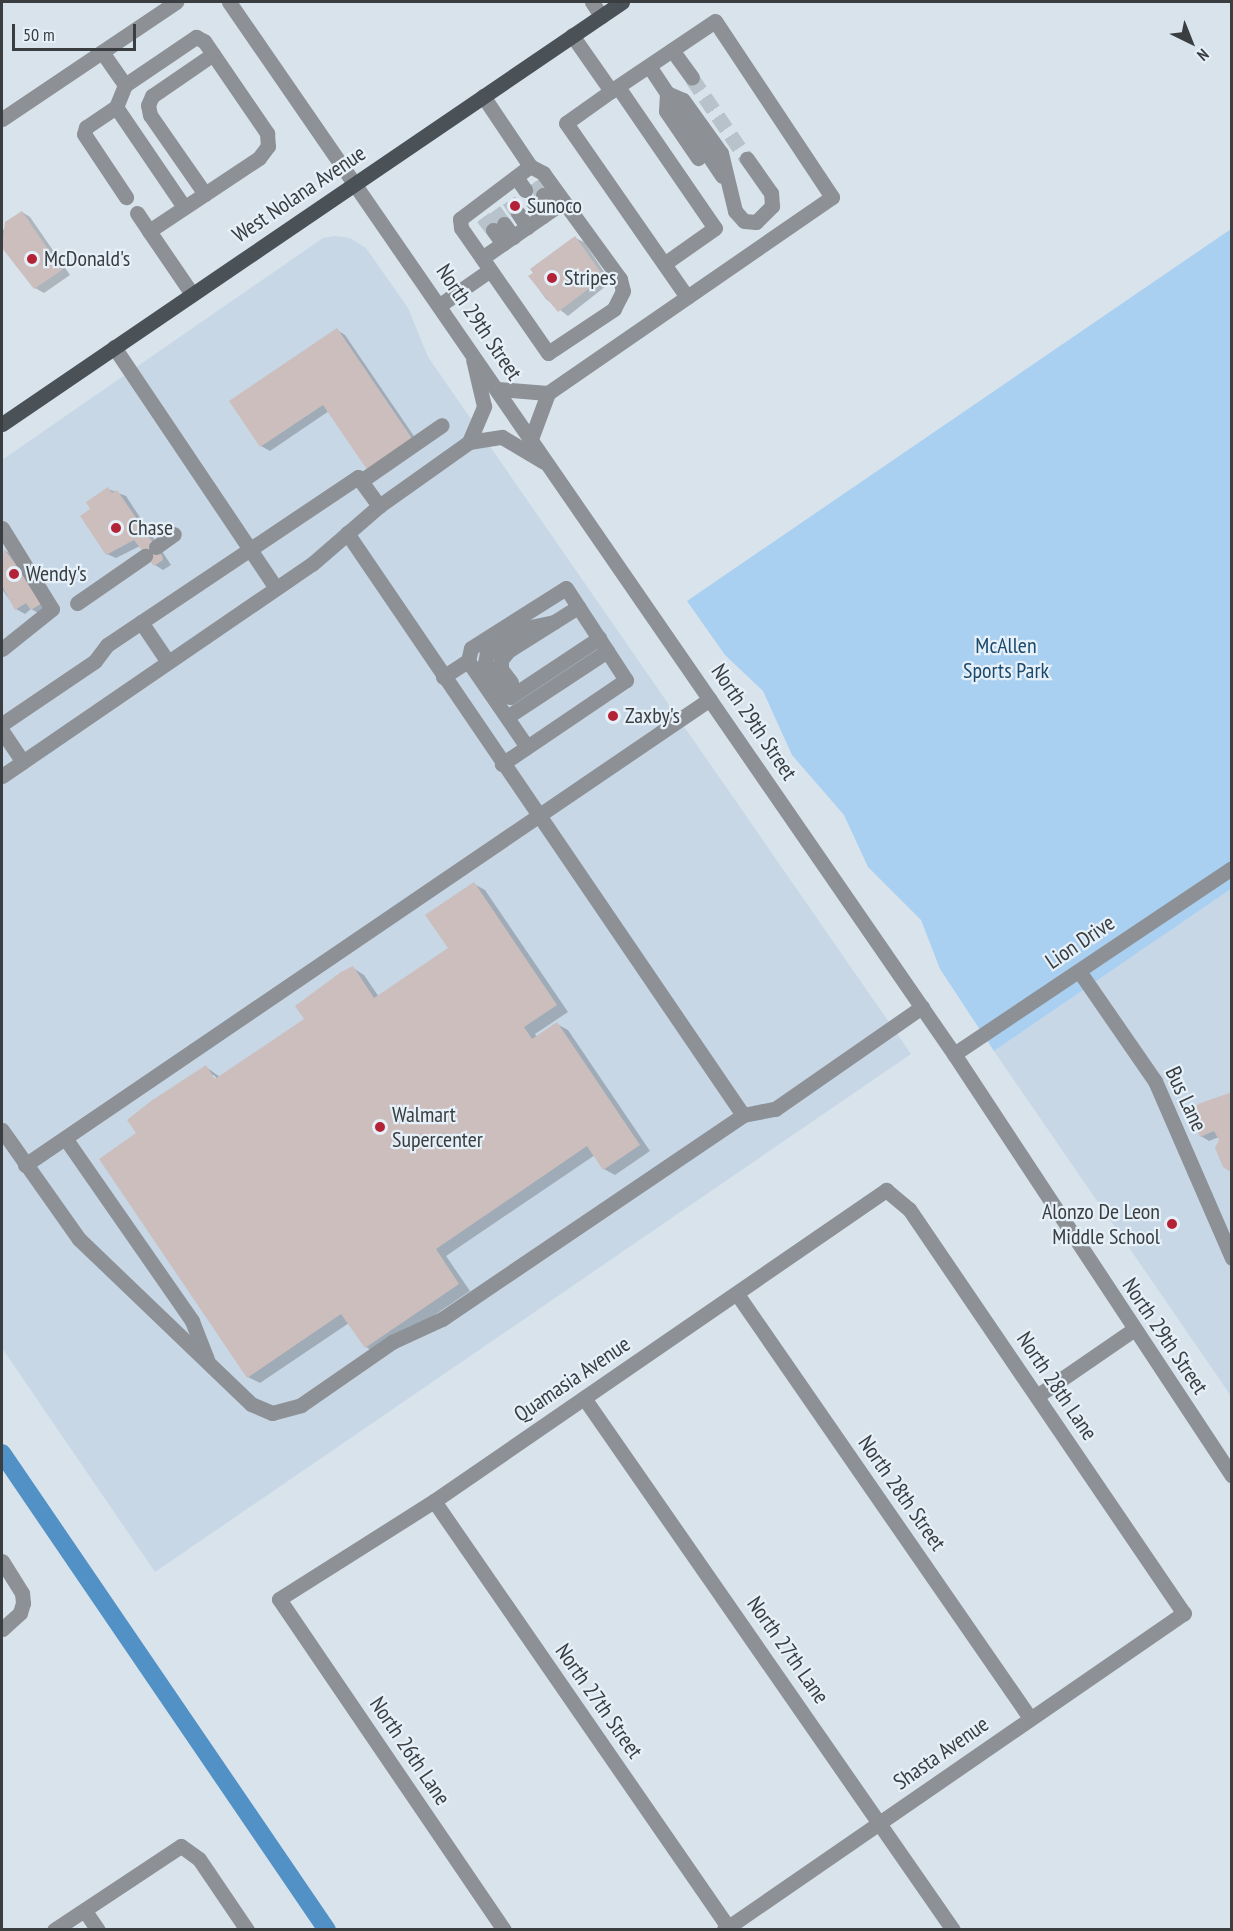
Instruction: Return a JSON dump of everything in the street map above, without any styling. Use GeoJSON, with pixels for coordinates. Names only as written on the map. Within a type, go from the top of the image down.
{"type":"FeatureCollection","features":[{"type":"Feature","properties":{"kind":"main road","name":"West Nolana Avenue"},"geometry":{"type":"LineString","coordinates":[[2,424],[622,2]]}},
{"type":"Feature","properties":{"kind":"street"},"geometry":{"type":"LineString","coordinates":[[2,119],[176,2]]}},
{"type":"Feature","properties":{"kind":"street","name":"North 29th Street"},"geometry":{"type":"LineString","coordinates":[[229,2],[356,182],[954,1054],[1133,1330],[1232,1476]]}},
{"type":"Feature","properties":{"kind":"street"},"geometry":{"type":"LineString","coordinates":[[592,2],[601,16]]}},
{"type":"Feature","properties":{"kind":"street"},"geometry":{"type":"LineString","coordinates":[[531,439],[548,393],[832,197],[715,21],[566,123],[687,297]]}},
{"type":"Feature","properties":{"kind":"street"},"geometry":{"type":"LineString","coordinates":[[572,35],[715,228],[664,264]]}},
{"type":"Feature","properties":{"kind":"street"},"geometry":{"type":"LineString","coordinates":[[126,197],[84,134],[86,127],[116,107],[125,85],[196,37],[204,40],[267,133],[268,146],[259,158],[149,231]]}},
{"type":"Feature","properties":{"kind":"street"},"geometry":{"type":"LineString","coordinates":[[672,50],[692,78]]}},
{"type":"Feature","properties":{"kind":"street"},"geometry":{"type":"LineString","coordinates":[[102,52],[125,85]]}},
{"type":"Feature","properties":{"kind":"street"},"geometry":{"type":"LineString","coordinates":[[205,194],[150,115],[148,105],[152,96],[213,54]]}},
{"type":"Feature","properties":{"kind":"street"},"geometry":{"type":"LineString","coordinates":[[649,66],[728,184],[735,211],[744,221],[756,222],[767,216],[772,206],[771,193],[747,159]]}},
{"type":"Feature","properties":{"kind":"street"},"geometry":{"type":"LineString","coordinates":[[483,96],[526,177]]}},
{"type":"Feature","properties":{"kind":"street"},"geometry":{"type":"LineString","coordinates":[[116,107],[184,207]]}},
{"type":"Feature","properties":{"kind":"street"},"geometry":{"type":"LineString","coordinates":[[543,173],[547,205],[620,279],[623,291],[614,309],[548,353],[461,228],[460,219],[484,208],[526,177],[543,173]]}},
{"type":"Feature","properties":{"kind":"street"},"geometry":{"type":"LineString","coordinates":[[440,305],[487,264],[508,240],[527,227],[547,205]]}},
{"type":"Feature","properties":{"kind":"street"},"geometry":{"type":"LineString","coordinates":[[137,213],[192,294]]}},
{"type":"Feature","properties":{"kind":"street"},"geometry":{"type":"LineString","coordinates":[[518,213],[527,227]]}},
{"type":"Feature","properties":{"kind":"street"},"geometry":{"type":"LineString","coordinates":[[498,227],[508,240]]}},
{"type":"Feature","properties":{"kind":"street"},"geometry":{"type":"LineString","coordinates":[[114,347],[276,588]]}},
{"type":"Feature","properties":{"kind":"street"},"geometry":{"type":"LineString","coordinates":[[469,442],[484,406],[472,351]]}},
{"type":"Feature","properties":{"kind":"street"},"geometry":{"type":"LineString","coordinates":[[498,389],[548,393]]}},
{"type":"Feature","properties":{"kind":"street"},"geometry":{"type":"LineString","coordinates":[[361,481],[442,425]]}},
{"type":"Feature","properties":{"kind":"street"},"geometry":{"type":"LineString","coordinates":[[2,776],[312,564],[379,506],[469,442],[502,437],[549,465]]}},
{"type":"Feature","properties":{"kind":"street"},"geometry":{"type":"LineString","coordinates":[[2,724],[95,661],[107,645],[358,477],[379,506]]}},
{"type":"Feature","properties":{"kind":"street"},"geometry":{"type":"LineString","coordinates":[[2,528],[52,609],[2,649]]}},
{"type":"Feature","properties":{"kind":"street"},"geometry":{"type":"LineString","coordinates":[[347,533],[502,764],[743,1114]]}},
{"type":"Feature","properties":{"kind":"street"},"geometry":{"type":"LineString","coordinates":[[77,603],[174,534]]}},
{"type":"Feature","properties":{"kind":"street"},"geometry":{"type":"LineString","coordinates":[[443,677],[468,661],[471,648],[566,588],[626,680],[502,764]]}},
{"type":"Feature","properties":{"kind":"street"},"geometry":{"type":"LineString","coordinates":[[578,607],[508,651],[501,660],[501,669],[518,692],[603,645]]}},
{"type":"Feature","properties":{"kind":"street"},"geometry":{"type":"LineString","coordinates":[[141,622],[168,662]]}},
{"type":"Feature","properties":{"kind":"street"},"geometry":{"type":"LineString","coordinates":[[507,717],[603,645]]}},
{"type":"Feature","properties":{"kind":"street"},"geometry":{"type":"LineString","coordinates":[[468,661],[527,747]]}},
{"type":"Feature","properties":{"kind":"street"},"geometry":{"type":"LineString","coordinates":[[26,1165],[710,699]]}},
{"type":"Feature","properties":{"kind":"street"},"geometry":{"type":"LineString","coordinates":[[2,731],[23,762]]}},
{"type":"Feature","properties":{"kind":"street","name":"Lion Drive"},"geometry":{"type":"LineString","coordinates":[[954,1054],[1232,868]]}},
{"type":"Feature","properties":{"kind":"street","name":"Bus Lane"},"geometry":{"type":"LineString","coordinates":[[1079,970],[1155,1081],[1232,1258]]}},
{"type":"Feature","properties":{"kind":"street"},"geometry":{"type":"LineString","coordinates":[[2,1130],[73,1232],[208,1362],[261,1410],[272,1413],[301,1405],[392,1342],[442,1319],[743,1114],[764,1114],[775,1108],[922,1007]]}},
{"type":"Feature","properties":{"kind":"street"},"geometry":{"type":"LineString","coordinates":[[65,1138],[192,1321],[208,1362]]}},
{"type":"Feature","properties":{"kind":"street","name":"Quamasia Avenue"},"geometry":{"type":"LineString","coordinates":[[279,1599],[434,1501],[886,1190]]}},
{"type":"Feature","properties":{"kind":"street","name":"North 28th Lane"},"geometry":{"type":"LineString","coordinates":[[886,1190],[909,1209],[1184,1613]]}},
{"type":"Feature","properties":{"kind":"street","name":"North 28th Street"},"geometry":{"type":"LineString","coordinates":[[736,1294],[1029,1718]]}},
{"type":"Feature","properties":{"kind":"street"},"geometry":{"type":"LineString","coordinates":[[1037,1396],[1133,1330]]}},
{"type":"Feature","properties":{"kind":"street","name":"North 27th Lane"},"geometry":{"type":"LineString","coordinates":[[584,1398],[953,1929]]}},
{"type":"Feature","properties":{"kind":"street","name":"North 27th Street"},"geometry":{"type":"LineString","coordinates":[[434,1501],[726,1928]]}},
{"type":"Feature","properties":{"kind":"street"},"geometry":{"type":"LineString","coordinates":[[2,1561],[22,1593],[23,1603],[20,1613],[2,1629]]}},
{"type":"Feature","properties":{"kind":"street","name":"North 26th Lane"},"geometry":{"type":"LineString","coordinates":[[279,1599],[504,1929]]}},
{"type":"Feature","properties":{"kind":"street","name":"Shasta Avenue"},"geometry":{"type":"LineString","coordinates":[[726,1928],[1184,1613]]}},
{"type":"Feature","properties":{"kind":"street"},"geometry":{"type":"LineString","coordinates":[[54,1929],[85,1911],[181,1846],[199,1859],[247,1929]]}},
{"type":"Feature","properties":{"kind":"street"},"geometry":{"type":"LineString","coordinates":[[85,1911],[98,1929]]}},
{"type":"Feature","properties":{"kind":"shaded area"},"geometry":{"type":"Polygon","coordinates":[[[335,236],[350,238],[366,248],[408,308],[428,357],[911,1054],[155,1572],[2,1348],[2,460],[323,238],[335,236]]]}},
{"type":"Feature","properties":{"kind":"shaded area","name":"Alonzo De Leon Middle School"},"geometry":{"type":"Polygon","coordinates":[[[1231,889],[1231,1396],[994,1051],[1231,889]]]}},
{"type":"Feature","properties":{"kind":"green space","name":"McAllen Sports Park"},"geometry":{"type":"Polygon","coordinates":[[[1231,229],[1231,889],[994,1051],[940,969],[921,920],[868,867],[844,815],[792,755],[763,691],[725,655],[687,601],[1231,229]]]}},
{"type":"Feature","properties":{"kind":"building","name":"McDonald's"},"geometry":{"type":"Polygon","coordinates":[[[22,211],[62,270],[34,289],[2,248],[5,222],[22,211]]]}},
{"type":"Feature","properties":{"kind":"building"},"geometry":{"type":"Polygon","coordinates":[[[575,236],[604,277],[558,312],[528,276],[533,273],[530,269],[575,236]]]}},
{"type":"Feature","properties":{"kind":"building"},"geometry":{"type":"Polygon","coordinates":[[[337,328],[413,440],[368,471],[323,405],[260,447],[229,401],[337,328]]]}},
{"type":"Feature","properties":{"kind":"building","name":"Chase"},"geometry":{"type":"Polygon","coordinates":[[[108,487],[112,493],[117,490],[162,556],[163,560],[154,566],[134,540],[106,555],[80,516],[90,509],[86,502],[108,487]]]}},
{"type":"Feature","properties":{"kind":"building","name":"Wendy's"},"geometry":{"type":"Polygon","coordinates":[[[4,549],[44,602],[31,610],[26,603],[15,610],[2,586],[4,549]]]}},
{"type":"Feature","properties":{"kind":"building","name":"Walmart Supercenter"},"geometry":{"type":"Polygon","coordinates":[[[474,882],[557,1005],[524,1027],[532,1039],[557,1022],[640,1145],[603,1170],[587,1146],[436,1249],[459,1284],[365,1348],[341,1314],[247,1378],[99,1159],[136,1133],[127,1120],[151,1101],[206,1065],[215,1079],[304,1019],[295,1006],[341,972],[353,966],[374,998],[448,948],[425,915],[474,882]]]}},
{"type":"Feature","properties":{"kind":"building"},"geometry":{"type":"Polygon","coordinates":[[[1232,1092],[1232,1170],[1229,1171],[1223,1167],[1215,1148],[1219,1140],[1214,1131],[1200,1137],[1191,1114],[1198,1104],[1232,1092]]]}},
{"type":"Feature","properties":{"kind":"waterway"},"geometry":{"type":"LineString","coordinates":[[2,1453],[327,1930]]}},
{"type":"Feature","properties":{"kind":"tunnel"},"geometry":{"type":"LineString","coordinates":[[692,78],[747,159]]}},
{"type":"Feature","properties":{"kind":"tunnel"},"geometry":{"type":"LineString","coordinates":[[534,182],[543,195]]}},
{"type":"Feature","properties":{"kind":"tunnel"},"geometry":{"type":"LineString","coordinates":[[509,200],[518,213]]}},
{"type":"Feature","properties":{"kind":"tunnel"},"geometry":{"type":"LineString","coordinates":[[494,210],[504,224]]}},
{"type":"Feature","properties":{"kind":"tunnel"},"geometry":{"type":"LineString","coordinates":[[483,217],[493,230]]}},
{"type":"Feature","properties":{"kind":"place","name":"Sunoco"},"geometry":{"type":"Point","coordinates":[515,206]}},
{"type":"Feature","properties":{"kind":"place","name":"McDonald's"},"geometry":{"type":"Point","coordinates":[32,259]}},
{"type":"Feature","properties":{"kind":"place","name":"Stripes"},"geometry":{"type":"Point","coordinates":[552,278]}},
{"type":"Feature","properties":{"kind":"place","name":"Chase"},"geometry":{"type":"Point","coordinates":[116,528]}},
{"type":"Feature","properties":{"kind":"place","name":"Wendy's"},"geometry":{"type":"Point","coordinates":[14,574]}},
{"type":"Feature","properties":{"kind":"place","name":"Zaxby's"},"geometry":{"type":"Point","coordinates":[613,716]}},
{"type":"Feature","properties":{"kind":"place","name":"Walmart Supercenter"},"geometry":{"type":"Point","coordinates":[380,1127]}},
{"type":"Feature","properties":{"kind":"place","name":"Alonzo De Leon Middle School"},"geometry":{"type":"Point","coordinates":[1172,1224]}}]}
